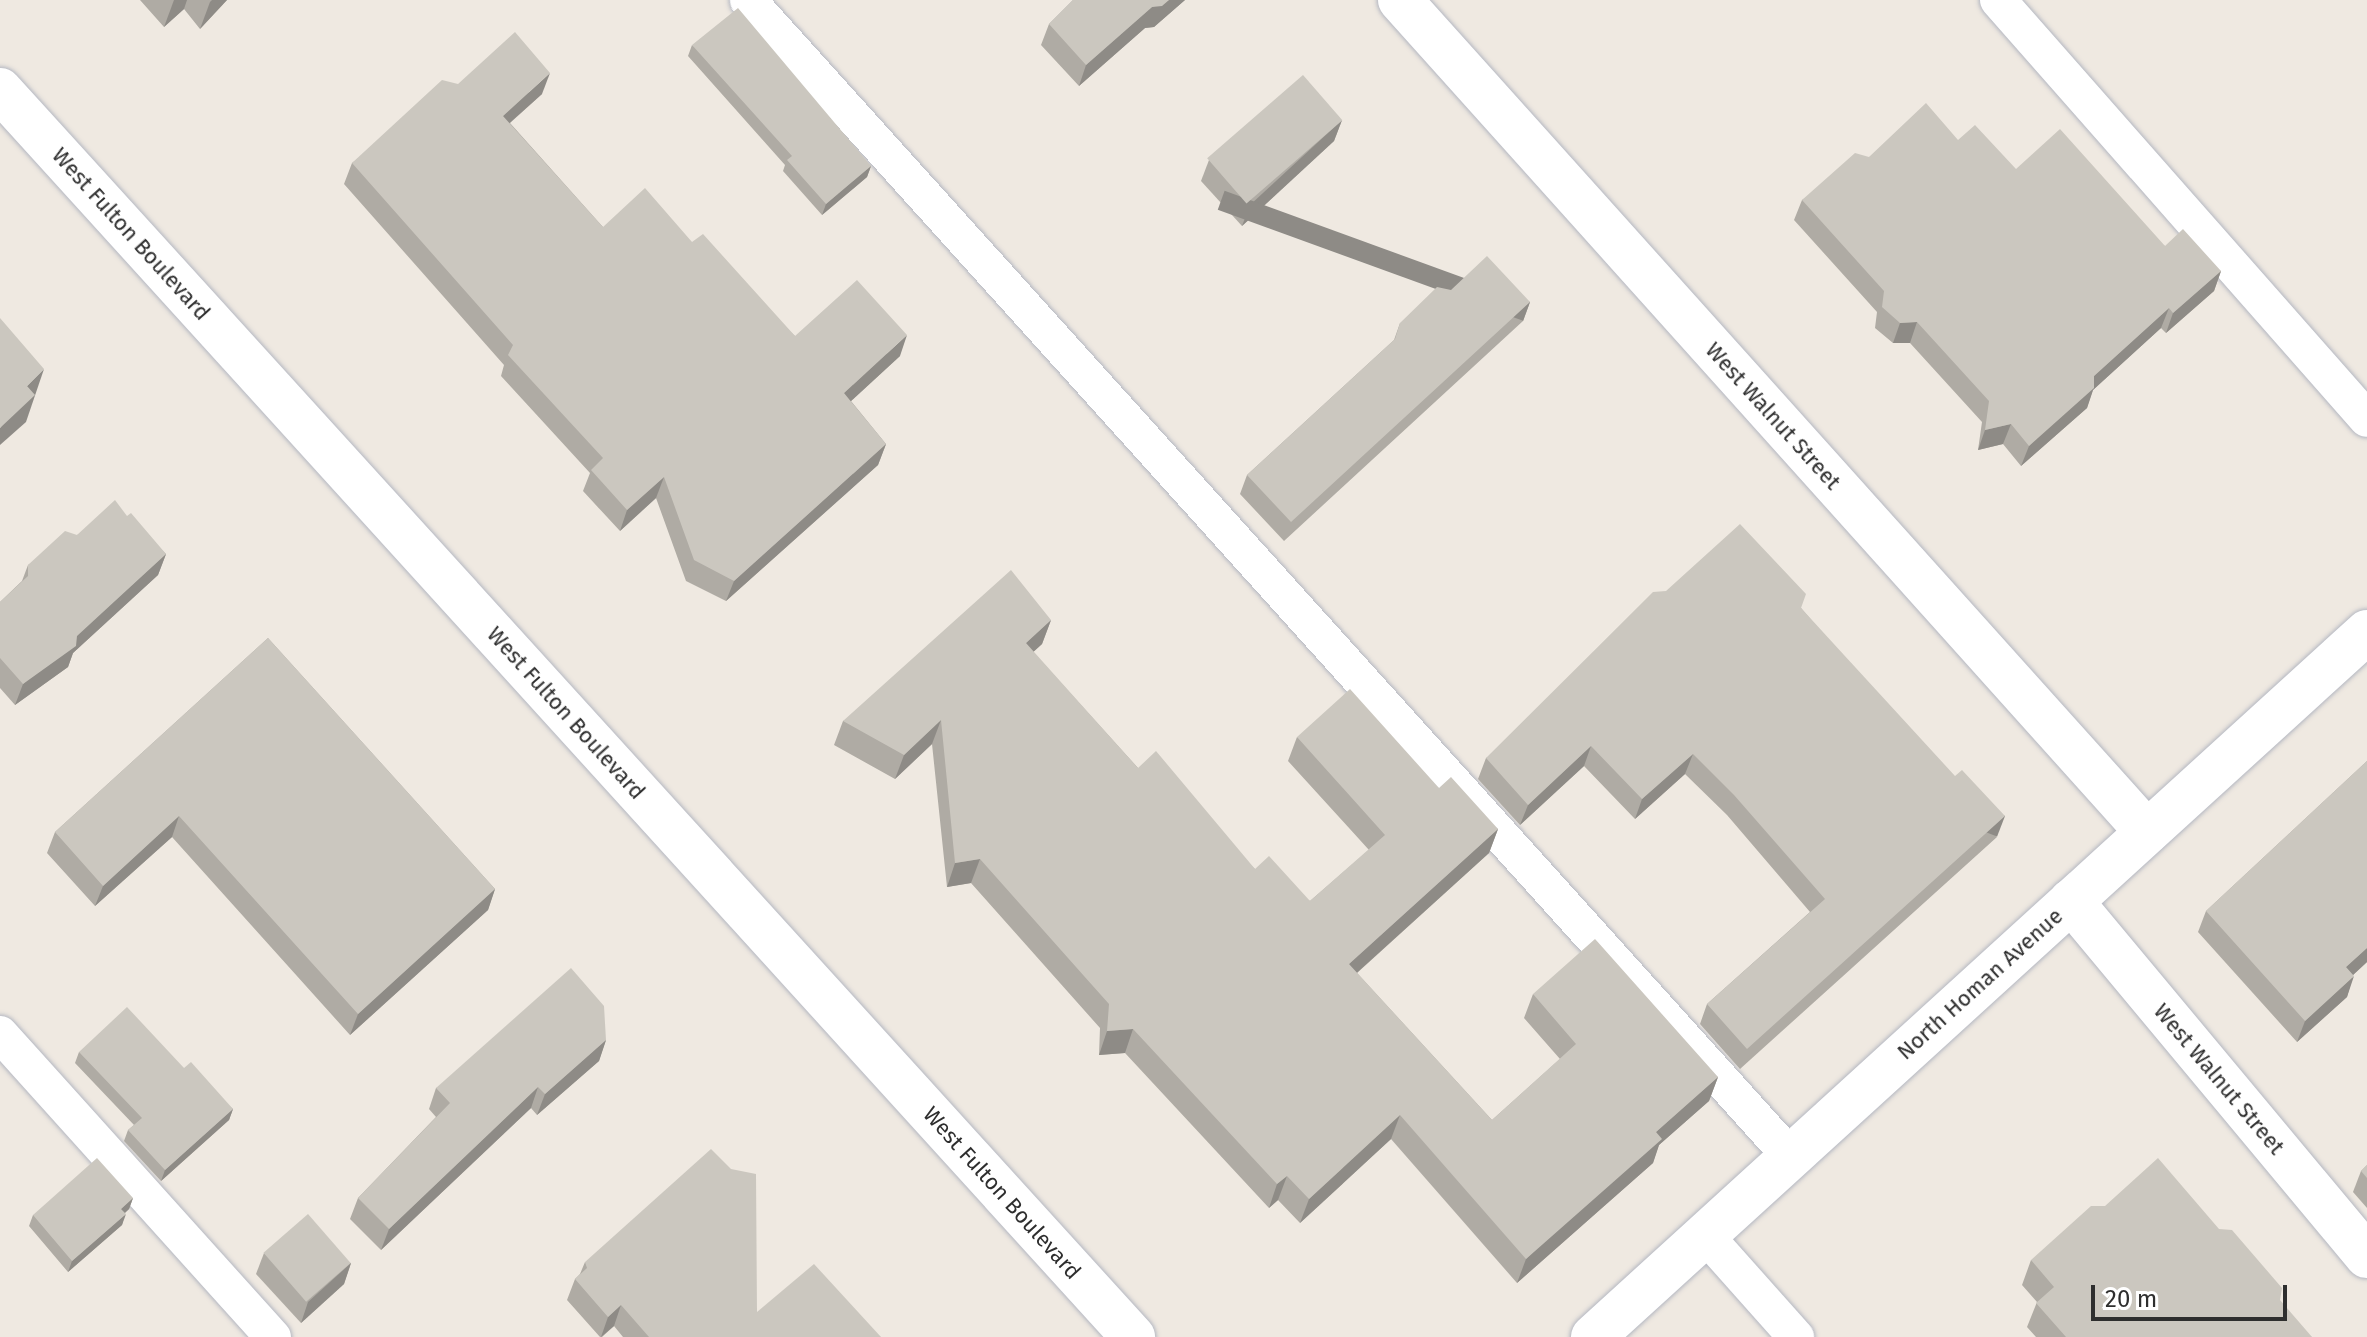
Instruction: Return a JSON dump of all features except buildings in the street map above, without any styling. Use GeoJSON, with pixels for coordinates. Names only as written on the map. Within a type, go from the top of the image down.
{"type":"FeatureCollection","features":[{"type":"Feature","properties":{"kind":"street","name":"West Walnut Street"},"geometry":{"type":"LineString","coordinates":[[1400,0],[2147,832]]}},
{"type":"Feature","properties":{"kind":"street","name":"West Fulton Boulevard"},"geometry":{"type":"LineString","coordinates":[[0,90],[1133,1337]]}},
{"type":"Feature","properties":{"kind":"street","name":"North Homan Avenue"},"geometry":{"type":"LineString","coordinates":[[1593,1337],[2147,832],[2362,647]]}},
{"type":"Feature","properties":{"kind":"street","name":"West Walnut Street"},"geometry":{"type":"LineString","coordinates":[[2071,901],[2367,1256]]}},
{"type":"Feature","properties":{"kind":"lane"},"geometry":{"type":"LineString","coordinates":[[748,0],[1791,1157]]}},
{"type":"Feature","properties":{"kind":"lane"},"geometry":{"type":"LineString","coordinates":[[1998,0],[2367,419]]}},
{"type":"Feature","properties":{"kind":"lane"},"geometry":{"type":"LineString","coordinates":[[0,1034],[273,1337]]}},
{"type":"Feature","properties":{"kind":"lane"},"geometry":{"type":"LineString","coordinates":[[1705,1235],[1796,1337]]}}]}
